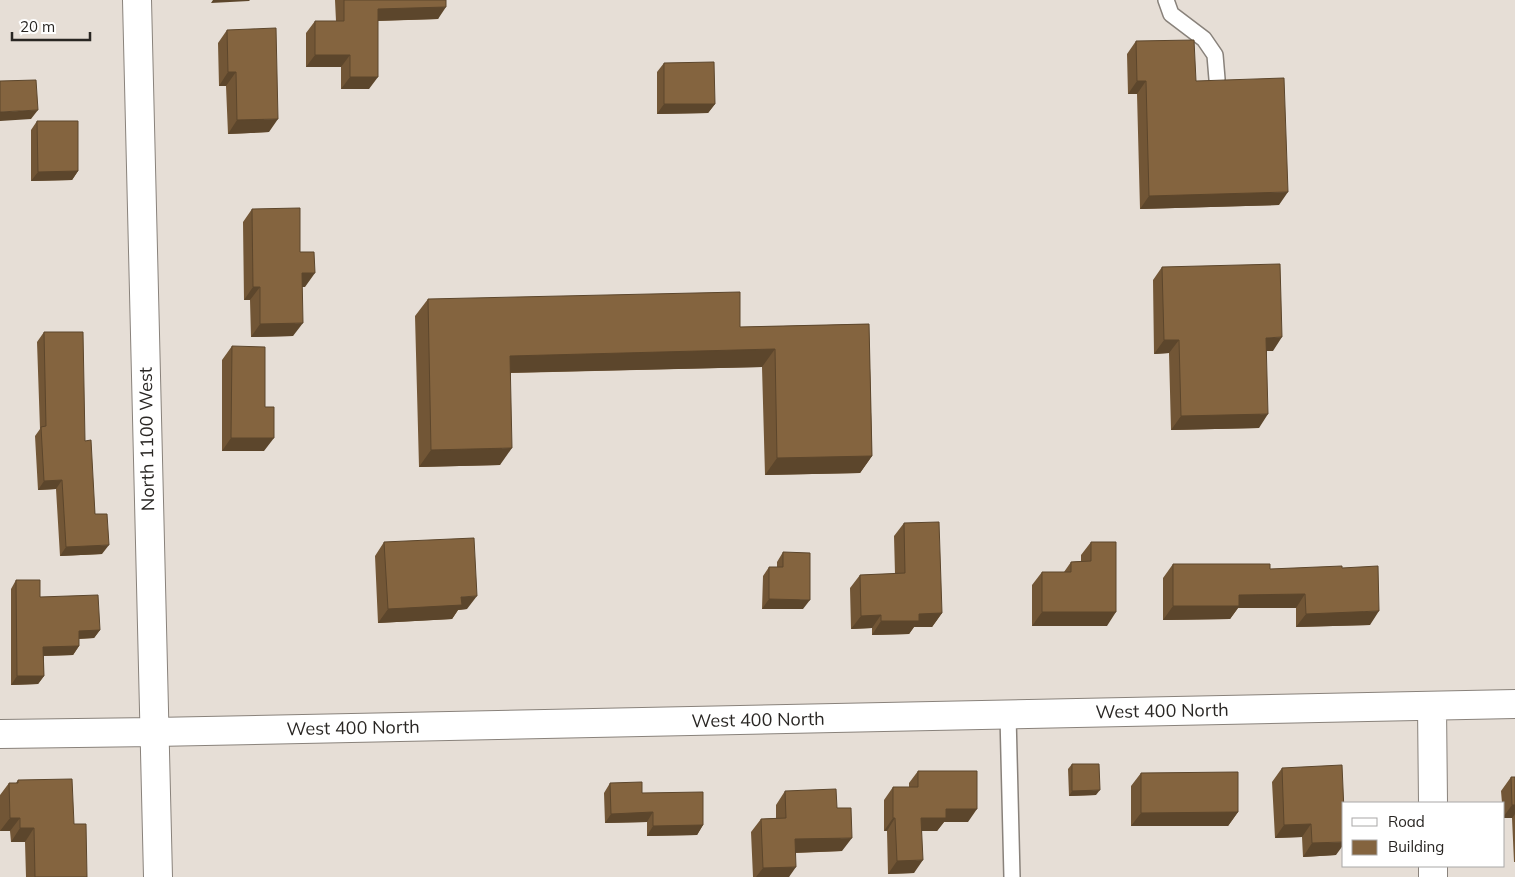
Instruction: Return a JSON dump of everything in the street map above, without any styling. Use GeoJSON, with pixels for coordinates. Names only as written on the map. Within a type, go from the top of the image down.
{"type":"FeatureCollection","features":[{"type":"Feature","properties":{"kind":"street","name":"North 1100 West"},"geometry":{"type":"LineString","coordinates":[[137,0],[158,877]]}},
{"type":"Feature","properties":{"kind":"street","name":"West 400 North"},"geometry":{"type":"LineString","coordinates":[[0,734],[1515,704]]}},
{"type":"Feature","properties":{"kind":"street"},"geometry":{"type":"LineString","coordinates":[[1432,706],[1433,802]]}},
{"type":"Feature","properties":{"kind":"lane"},"geometry":{"type":"LineString","coordinates":[[1166,0],[1171,14],[1204,39],[1214,55],[1217,79]]}},
{"type":"Feature","properties":{"kind":"lane"},"geometry":{"type":"LineString","coordinates":[[1008,714],[1012,877]]}},
{"type":"Feature","properties":{"kind":"building"},"geometry":{"type":"Polygon","coordinates":[[[344,0],[446,0],[446,7],[378,9],[378,77],[350,77],[350,55],[315,55],[315,21],[344,21],[344,0]]]}},
{"type":"Feature","properties":{"kind":"building"},"geometry":{"type":"Polygon","coordinates":[[[276,28],[278,119],[237,120],[236,72],[228,72],[227,30],[276,28]]]}},
{"type":"Feature","properties":{"kind":"building"},"geometry":{"type":"Polygon","coordinates":[[[1194,40],[1196,81],[1284,78],[1288,192],[1149,196],[1146,81],[1137,81],[1136,41],[1194,40]]]}},
{"type":"Feature","properties":{"kind":"building"},"geometry":{"type":"Polygon","coordinates":[[[714,62],[715,104],[664,104],[664,63],[714,62]]]}},
{"type":"Feature","properties":{"kind":"building"},"geometry":{"type":"Polygon","coordinates":[[[36,80],[38,110],[0,112],[0,81],[36,80]]]}},
{"type":"Feature","properties":{"kind":"building"},"geometry":{"type":"Polygon","coordinates":[[[37,121],[78,121],[78,171],[38,172],[37,121]]]}},
{"type":"Feature","properties":{"kind":"building"},"geometry":{"type":"Polygon","coordinates":[[[300,208],[300,252],[314,252],[315,273],[302,273],[303,323],[260,324],[260,287],[253,287],[252,209],[300,208]]]}},
{"type":"Feature","properties":{"kind":"building"},"geometry":{"type":"Polygon","coordinates":[[[1280,264],[1282,337],[1266,338],[1268,414],[1181,416],[1179,340],[1164,340],[1162,267],[1280,264]]]}},
{"type":"Feature","properties":{"kind":"building"},"geometry":{"type":"Polygon","coordinates":[[[740,292],[740,327],[869,324],[872,456],[777,458],[775,349],[510,356],[512,448],[431,450],[428,299],[740,292]]]}},
{"type":"Feature","properties":{"kind":"building"},"geometry":{"type":"Polygon","coordinates":[[[44,332],[83,332],[85,441],[91,440],[95,514],[107,514],[109,545],[66,547],[62,480],[44,481],[41,427],[46,426],[44,332]]]}},
{"type":"Feature","properties":{"kind":"building"},"geometry":{"type":"Polygon","coordinates":[[[232,346],[265,347],[265,407],[274,407],[274,438],[231,438],[232,346]]]}},
{"type":"Feature","properties":{"kind":"building"},"geometry":{"type":"Polygon","coordinates":[[[939,522],[942,613],[919,614],[919,621],[881,621],[881,615],[861,616],[860,575],[905,573],[904,523],[939,522]]]}},
{"type":"Feature","properties":{"kind":"building"},"geometry":{"type":"Polygon","coordinates":[[[474,538],[477,596],[461,597],[462,605],[388,609],[384,542],[474,538]]]}},
{"type":"Feature","properties":{"kind":"building"},"geometry":{"type":"Polygon","coordinates":[[[1091,542],[1116,542],[1116,612],[1042,612],[1042,572],[1071,572],[1071,562],[1091,561],[1091,542]]]}},
{"type":"Feature","properties":{"kind":"building"},"geometry":{"type":"Polygon","coordinates":[[[783,552],[810,553],[810,600],[769,599],[769,567],[783,567],[783,552]]]}},
{"type":"Feature","properties":{"kind":"building"},"geometry":{"type":"Polygon","coordinates":[[[1173,564],[1270,564],[1270,569],[1378,566],[1379,611],[1306,614],[1305,594],[1239,595],[1239,606],[1173,606],[1173,564]]]}},
{"type":"Feature","properties":{"kind":"building"},"geometry":{"type":"Polygon","coordinates":[[[16,580],[40,580],[40,597],[98,595],[100,630],[79,631],[79,646],[43,647],[44,676],[17,676],[16,580]]]}},
{"type":"Feature","properties":{"kind":"building"},"geometry":{"type":"Polygon","coordinates":[[[1072,764],[1099,764],[1100,790],[1072,791],[1072,764]]]}},
{"type":"Feature","properties":{"kind":"building"},"geometry":{"type":"Polygon","coordinates":[[[1342,765],[1344,802],[1342,802],[1342,842],[1312,843],[1311,824],[1284,825],[1282,768],[1342,765]]]}},
{"type":"Feature","properties":{"kind":"building"},"geometry":{"type":"Polygon","coordinates":[[[918,771],[977,771],[977,809],[946,809],[946,818],[921,818],[923,860],[897,861],[895,818],[893,818],[893,787],[918,787],[918,771]]]}},
{"type":"Feature","properties":{"kind":"building"},"geometry":{"type":"Polygon","coordinates":[[[1238,772],[1238,812],[1141,813],[1141,773],[1238,772]]]}},
{"type":"Feature","properties":{"kind":"building"},"geometry":{"type":"Polygon","coordinates":[[[1511,777],[1515,777],[1515,805],[1512,805],[1511,777]]]}},
{"type":"Feature","properties":{"kind":"building"},"geometry":{"type":"Polygon","coordinates":[[[72,779],[74,824],[86,824],[87,877],[35,877],[34,828],[20,828],[20,818],[10,818],[9,783],[18,783],[18,780],[72,779]]]}},
{"type":"Feature","properties":{"kind":"building"},"geometry":{"type":"Polygon","coordinates":[[[642,782],[642,793],[703,792],[703,825],[653,826],[653,812],[611,814],[610,783],[642,782]]]}},
{"type":"Feature","properties":{"kind":"building"},"geometry":{"type":"Polygon","coordinates":[[[836,789],[837,808],[851,808],[852,838],[795,839],[796,867],[763,868],[761,819],[786,818],[785,791],[836,789]]]}}]}
